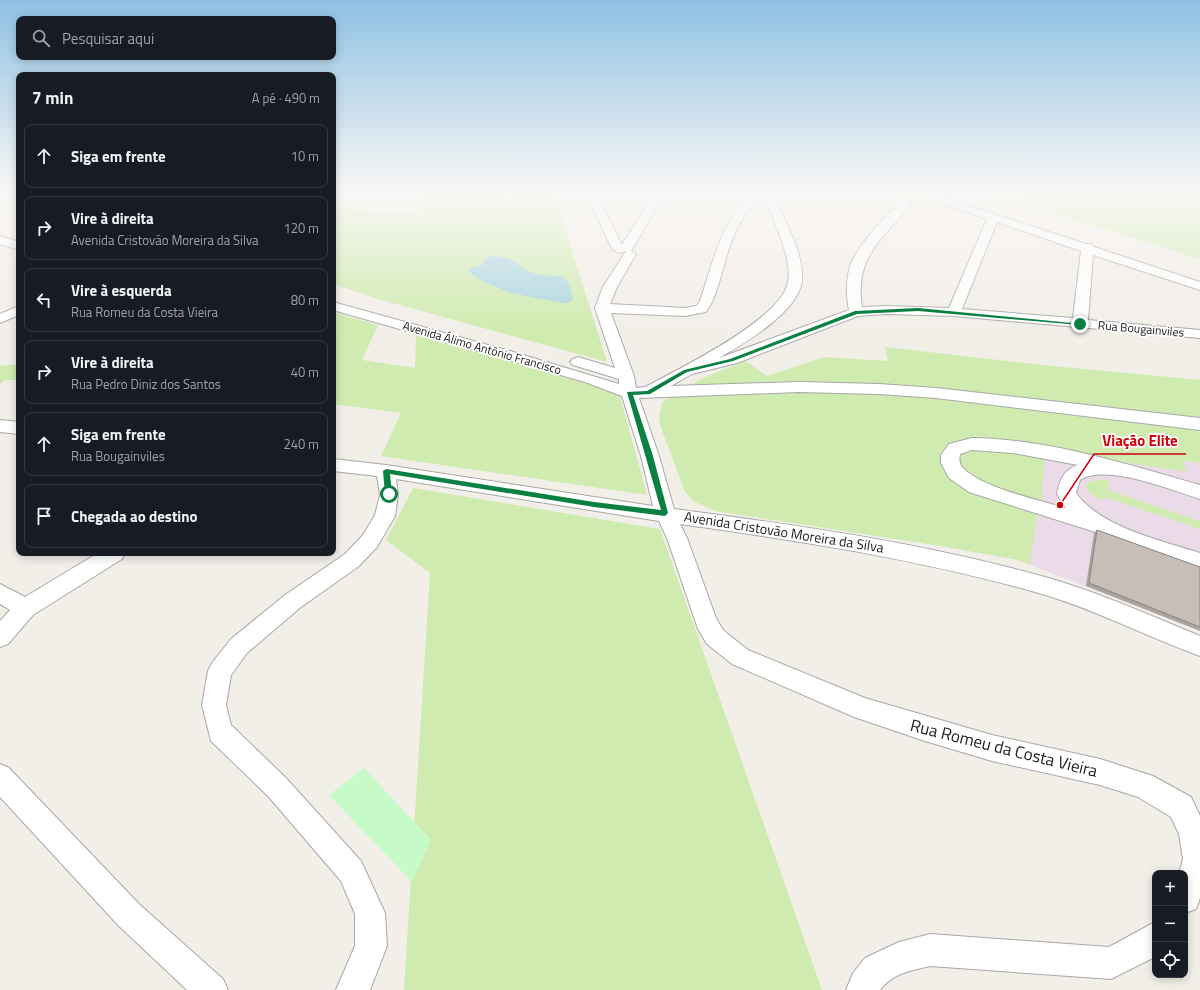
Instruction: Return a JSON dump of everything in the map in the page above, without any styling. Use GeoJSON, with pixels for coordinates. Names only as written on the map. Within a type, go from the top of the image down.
{"type":"FeatureCollection","features":[{"type":"Feature","properties":{"kind":"street"},"geometry":{"type":"LineString","coordinates":[[616,239],[623,251]]}},
{"type":"Feature","properties":{"kind":"street"},"geometry":{"type":"LineString","coordinates":[[631,239],[623,251],[620,272],[610,287],[602,308],[685,312],[701,309],[707,301],[725,239]]}},
{"type":"Feature","properties":{"kind":"street"},"geometry":{"type":"LineString","coordinates":[[648,392],[686,371],[768,321],[785,304],[794,286],[795,266],[786,239]]}},
{"type":"Feature","properties":{"kind":"street"},"geometry":{"type":"LineString","coordinates":[[856,312],[854,283],[858,264],[876,239]]}},
{"type":"Feature","properties":{"kind":"street"},"geometry":{"type":"LineString","coordinates":[[954,312],[984,239]]}},
{"type":"Feature","properties":{"kind":"street"},"geometry":{"type":"LineString","coordinates":[[1063,239],[1200,286]]}},
{"type":"Feature","properties":{"kind":"street"},"geometry":{"type":"LineString","coordinates":[[0,240],[16,245]]}},
{"type":"Feature","properties":{"kind":"street"},"geometry":{"type":"LineString","coordinates":[[1080,324],[1088,247]]}},
{"type":"Feature","properties":{"kind":"street","name":"Avenida Álimo Antônio Francisco"},"geometry":{"type":"LineString","coordinates":[[336,296],[628,385]]}},
{"type":"Feature","properties":{"kind":"street","name":"Avenida Álimo Antônio Francisco"},"geometry":{"type":"LineString","coordinates":[[336,307],[591,379],[628,385]]}},
{"type":"Feature","properties":{"kind":"street","name":"Rua Romeu da Costa Vieira"},"geometry":{"type":"LineString","coordinates":[[602,308],[650,456],[665,513],[678,538],[706,622],[715,637],[740,657],[863,709],[925,729],[992,748],[1100,772],[1144,784],[1181,807],[1192,832],[1197,859],[1188,891]]}},
{"type":"Feature","properties":{"kind":"street","name":"Rua Bougainviles"},"geometry":{"type":"LineString","coordinates":[[686,371],[732,360],[856,312],[887,310],[954,312],[1200,334]]}},
{"type":"Feature","properties":{"kind":"street"},"geometry":{"type":"LineString","coordinates":[[0,320],[16,312]]}},
{"type":"Feature","properties":{"kind":"street"},"geometry":{"type":"LineString","coordinates":[[628,385],[648,392],[799,387],[879,389],[936,394],[1200,424]]}},
{"type":"Feature","properties":{"kind":"street"},"geometry":{"type":"LineString","coordinates":[[0,426],[16,428]]}},
{"type":"Feature","properties":{"kind":"street"},"geometry":{"type":"LineString","coordinates":[[1200,492],[1121,469],[1051,454],[985,444],[959,446],[950,455],[950,463],[956,473],[976,487],[1109,529],[1200,561]]}},
{"type":"Feature","properties":{"kind":"street","name":"Avenida Cristovão Moreira da Silva"},"geometry":{"type":"LineString","coordinates":[[336,465],[386,471],[594,504],[665,513],[910,553],[1045,586],[1112,610],[1200,646]]}},
{"type":"Feature","properties":{"kind":"street"},"geometry":{"type":"LineString","coordinates":[[1109,529],[1087,517],[1075,508],[1067,496],[1066,486],[1070,477],[1080,472],[1096,469],[1121,469]]}},
{"type":"Feature","properties":{"kind":"street"},"geometry":{"type":"LineString","coordinates":[[352,990],[358,981],[372,946],[370,913],[351,871],[277,787],[220,732],[214,705],[220,671],[239,646],[293,601],[352,560],[370,541],[385,516],[389,494],[386,471]]}},
{"type":"Feature","properties":{"kind":"street"},"geometry":{"type":"LineString","coordinates":[[0,637],[25,608],[110,556]]}},
{"type":"Feature","properties":{"kind":"street"},"geometry":{"type":"LineString","coordinates":[[0,593],[25,608]]}},
{"type":"Feature","properties":{"kind":"street"},"geometry":{"type":"LineString","coordinates":[[0,777],[92,878],[186,969],[212,990]]}},
{"type":"Feature","properties":{"kind":"street"},"geometry":{"type":"LineString","coordinates":[[862,990],[864,984],[876,969],[899,958],[930,950],[1111,963],[1144,946],[1152,939]]}},
{"type":"Feature","properties":{"kind":"shaded area"},"geometry":{"type":"Polygon","coordinates":[[[878,424],[1200,463],[1200,631],[1018,560],[941,546],[878,424]]]}},
{"type":"Feature","properties":{"kind":"green space"},"geometry":{"type":"Polygon","coordinates":[[[336,239],[568,239],[607,362],[378,299],[336,285],[336,239]]]}},
{"type":"Feature","properties":{"kind":"green space"},"geometry":{"type":"Polygon","coordinates":[[[1137,239],[1200,239],[1200,259],[1137,239]]]}},
{"type":"Feature","properties":{"kind":"green space"},"geometry":{"type":"Polygon","coordinates":[[[336,313],[378,325],[362,360],[415,368],[416,335],[619,393],[647,495],[381,456],[401,413],[336,404],[336,313]]]}},
{"type":"Feature","properties":{"kind":"green space"},"geometry":{"type":"Polygon","coordinates":[[[885,347],[1042,365],[1200,380],[1200,463],[1183,461],[1187,472],[980,440],[943,463],[1037,513],[1030,565],[1018,560],[941,546],[715,511],[693,501],[685,492],[660,425],[659,417],[662,403],[669,397],[707,376],[746,361],[767,376],[824,357],[888,361],[885,347]]]}},
{"type":"Feature","properties":{"kind":"green space"},"geometry":{"type":"Polygon","coordinates":[[[16,364],[16,380],[5,380],[0,384],[0,366],[16,364]]]}},
{"type":"Feature","properties":{"kind":"green space"},"geometry":{"type":"Polygon","coordinates":[[[965,450],[1044,455],[1042,502],[978,483],[965,476],[956,456],[965,450]]]}},
{"type":"Feature","properties":{"kind":"green space"},"geometry":{"type":"Polygon","coordinates":[[[1103,479],[1109,480],[1108,490],[1200,521],[1200,529],[1105,497],[1105,501],[1096,497],[1087,489],[1086,486],[1088,482],[1103,479]]]}},
{"type":"Feature","properties":{"kind":"green space"},"geometry":{"type":"Polygon","coordinates":[[[413,488],[660,529],[822,990],[404,990],[430,573],[386,540],[413,488]]]}},
{"type":"Feature","properties":{"kind":"green space"},"geometry":{"type":"Polygon","coordinates":[[[364,768],[431,840],[412,882],[329,795],[364,768]]]}},
{"type":"Feature","properties":{"kind":"water"},"geometry":{"type":"Polygon","coordinates":[[[491,256],[508,258],[520,265],[523,269],[539,275],[563,276],[568,282],[573,299],[569,303],[562,303],[511,293],[482,281],[469,272],[470,268],[483,264],[482,261],[491,256]]]}},
{"type":"Feature","properties":{"kind":"building"},"geometry":{"type":"Polygon","coordinates":[[[1097,530],[1200,567],[1200,627],[1089,583],[1097,530]]]}},
{"type":"Feature","properties":{"kind":"place","name":"Viação Elite"},"geometry":{"type":"Point","coordinates":[1060,505]}},
{"type":"Feature","properties":{"kind":"route"},"geometry":{"type":"LineString","coordinates":[[389,494],[386,471],[503,488],[594,504],[665,513],[650,456],[629,393],[648,392],[686,371],[732,360],[787,340],[856,312],[918,310],[1080,324]]}}]}
